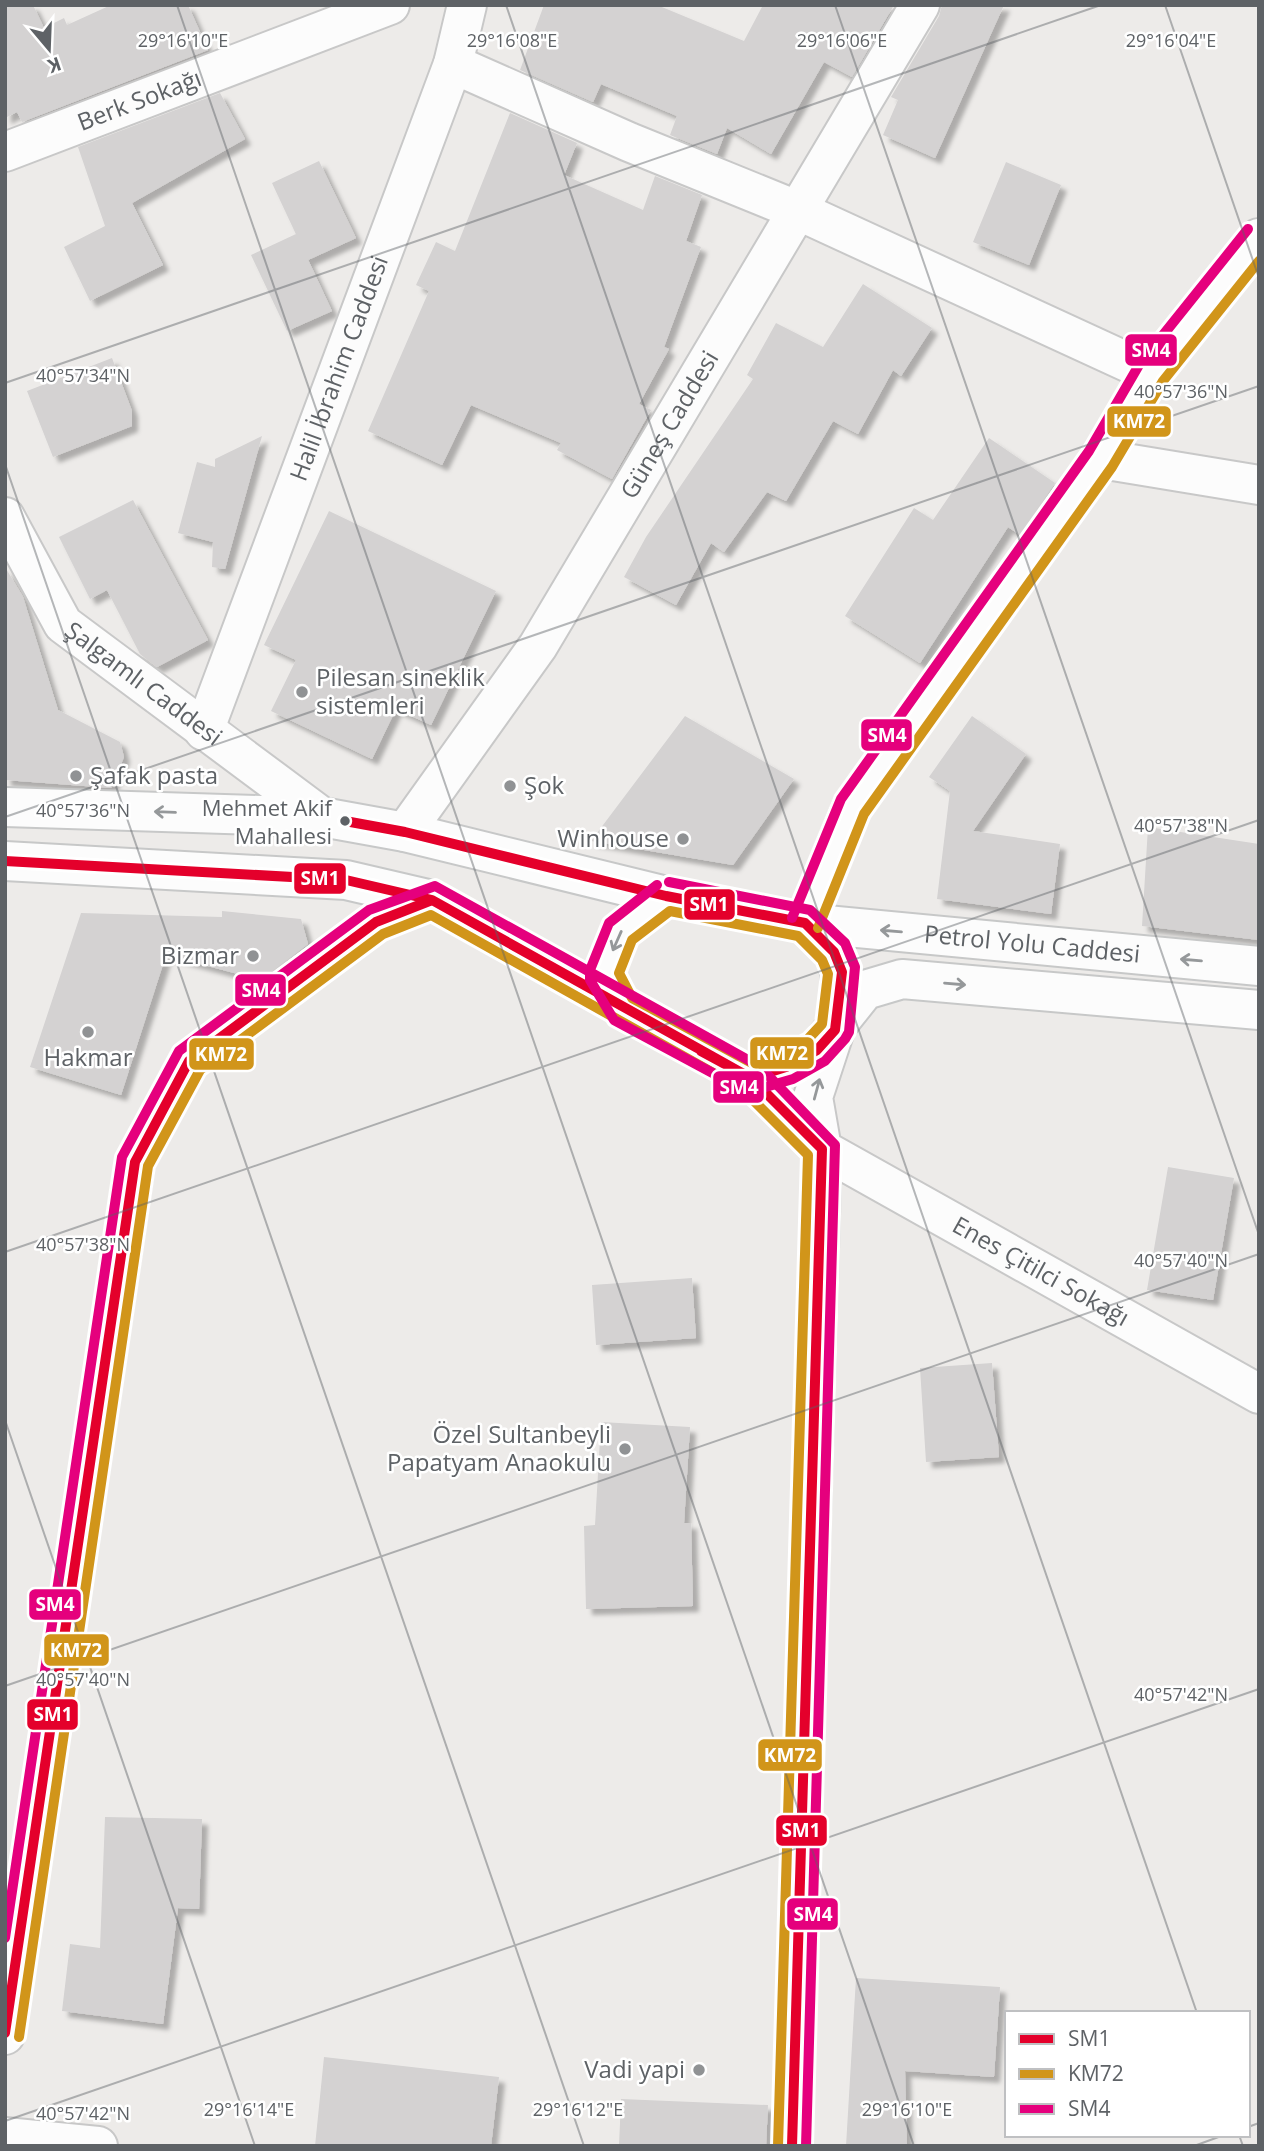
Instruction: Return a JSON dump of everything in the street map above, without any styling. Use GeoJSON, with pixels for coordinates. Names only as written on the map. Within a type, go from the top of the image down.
{"type":"FeatureCollection","features":[{"type":"Feature","properties":{"kind":"street","name":"Berk Sokağı"},"geometry":{"type":"LineString","coordinates":[[5,152],[390,5]]}},
{"type":"Feature","properties":{"kind":"street","name":"Halil İbrahim Caddesi"},"geometry":{"type":"LineString","coordinates":[[204,732],[453,64],[467,5]]}},
{"type":"Feature","properties":{"kind":"street","name":"Güneş Caddesi"},"geometry":{"type":"LineString","coordinates":[[405,832],[538,646],[920,5]]}},
{"type":"Feature","properties":{"kind":"street"},"geometry":{"type":"LineString","coordinates":[[453,64],[629,142],[799,211],[1152,373]]}},
{"type":"Feature","properties":{"kind":"street"},"geometry":{"type":"LineString","coordinates":[[792,2146],[822,1149],[813,1097],[835,1030],[842,972],[834,952],[805,923],[852,807],[1101,459],[1152,373],[1259,238]]}},
{"type":"Feature","properties":{"kind":"street"},"geometry":{"type":"LineString","coordinates":[[1101,459],[1259,485]]}},
{"type":"Feature","properties":{"kind":"street","name":"Şalgamlı Caddesi"},"geometry":{"type":"LineString","coordinates":[[5,517],[63,624],[204,732],[322,817]]}},
{"type":"Feature","properties":{"kind":"street","name":"Petrol Yolu Caddesi"},"geometry":{"type":"LineString","coordinates":[[5,807],[322,817],[405,832],[666,895],[805,923],[1259,966]]}},
{"type":"Feature","properties":{"kind":"street"},"geometry":{"type":"LineString","coordinates":[[5,861],[346,880],[432,900],[751,1078]]}},
{"type":"Feature","properties":{"kind":"street"},"geometry":{"type":"LineString","coordinates":[[622,1008],[603,974],[621,930],[666,895]]}},
{"type":"Feature","properties":{"kind":"street"},"geometry":{"type":"LineString","coordinates":[[5,2035],[19,1861],[135,1162],[189,1061],[376,922],[432,900]]}},
{"type":"Feature","properties":{"kind":"street","name":"Petrol Yolu Caddesi"},"geometry":{"type":"LineString","coordinates":[[751,1078],[786,1067],[817,1050],[865,990],[902,979],[1259,1010]]}},
{"type":"Feature","properties":{"kind":"street","name":"Enes Çitilci Sokağı"},"geometry":{"type":"LineString","coordinates":[[751,1078],[822,1149],[1259,1394]]}},
{"type":"Feature","properties":{"kind":"street"},"geometry":{"type":"LineString","coordinates":[[5,2137],[97,2146]]}},
{"type":"Feature","properties":{"kind":"building"},"geometry":{"type":"Polygon","coordinates":[[[5,5],[33,5],[44,28],[64,18],[67,25],[111,5],[188,5],[208,50],[22,122],[17,112],[5,118],[5,5]]]}},
{"type":"Feature","properties":{"kind":"building"},"geometry":{"type":"Polygon","coordinates":[[[544,5],[657,5],[744,41],[763,5],[894,5],[852,77],[824,62],[771,154],[727,128],[717,154],[670,135],[677,116],[601,84],[593,102],[520,70],[544,5]]]}},
{"type":"Feature","properties":{"kind":"building"},"geometry":{"type":"Polygon","coordinates":[[[942,5],[1004,5],[935,158],[883,135],[898,100],[891,97],[939,16],[942,5]]]}},
{"type":"Feature","properties":{"kind":"building"},"geometry":{"type":"Polygon","coordinates":[[[220,93],[245,139],[132,203],[163,265],[90,301],[64,247],[105,226],[78,147],[220,93]]]}},
{"type":"Feature","properties":{"kind":"building"},"geometry":{"type":"Polygon","coordinates":[[[510,113],[577,143],[564,175],[643,210],[655,176],[702,195],[686,241],[701,247],[664,347],[669,349],[639,404],[651,410],[612,479],[557,450],[561,443],[471,405],[442,465],[368,431],[429,291],[416,285],[436,242],[455,251],[510,113]]]}},
{"type":"Feature","properties":{"kind":"building"},"geometry":{"type":"Polygon","coordinates":[[[319,161],[356,238],[308,260],[272,183],[319,161]]]}},
{"type":"Feature","properties":{"kind":"building"},"geometry":{"type":"Polygon","coordinates":[[[1006,162],[1061,185],[1029,265],[973,242],[1006,162]]]}},
{"type":"Feature","properties":{"kind":"building"},"geometry":{"type":"Polygon","coordinates":[[[296,234],[332,311],[287,331],[251,255],[296,234]]]}},
{"type":"Feature","properties":{"kind":"building"},"geometry":{"type":"Polygon","coordinates":[[[863,284],[932,328],[901,376],[893,370],[858,434],[833,421],[786,501],[767,492],[724,552],[711,543],[676,605],[624,577],[646,537],[753,379],[747,375],[776,323],[823,347],[863,284]]]}},
{"type":"Feature","properties":{"kind":"building"},"geometry":{"type":"Polygon","coordinates":[[[112,358],[132,411],[132,426],[53,457],[27,391],[112,358]]]}},
{"type":"Feature","properties":{"kind":"building"},"geometry":{"type":"Polygon","coordinates":[[[262,436],[225,569],[212,567],[213,542],[178,533],[197,462],[215,467],[215,459],[262,436]]]}},
{"type":"Feature","properties":{"kind":"building"},"geometry":{"type":"Polygon","coordinates":[[[989,438],[1055,483],[1020,535],[1008,527],[920,663],[845,616],[914,508],[933,520],[989,438]]]}},
{"type":"Feature","properties":{"kind":"building"},"geometry":{"type":"Polygon","coordinates":[[[133,500],[208,640],[157,667],[140,654],[107,590],[90,599],[59,537],[133,500]]]}},
{"type":"Feature","properties":{"kind":"building"},"geometry":{"type":"Polygon","coordinates":[[[329,511],[496,591],[431,725],[396,709],[372,759],[271,711],[296,660],[264,645],[329,511]]]}},
{"type":"Feature","properties":{"kind":"building"},"geometry":{"type":"Polygon","coordinates":[[[5,567],[23,597],[58,710],[120,742],[124,757],[111,788],[5,780],[5,567]]]}},
{"type":"Feature","properties":{"kind":"building"},"geometry":{"type":"Polygon","coordinates":[[[685,716],[794,779],[733,865],[591,841],[685,716]]]}},
{"type":"Feature","properties":{"kind":"building"},"geometry":{"type":"Polygon","coordinates":[[[972,716],[1026,754],[973,831],[1060,844],[1051,914],[937,899],[950,791],[929,777],[972,716]]]}},
{"type":"Feature","properties":{"kind":"building"},"geometry":{"type":"Polygon","coordinates":[[[1148,827],[1259,844],[1259,940],[1142,926],[1148,827]]]}},
{"type":"Feature","properties":{"kind":"building"},"geometry":{"type":"Polygon","coordinates":[[[222,911],[301,919],[308,944],[261,980],[166,955],[121,1095],[30,1067],[81,913],[222,917],[222,911]]]}},
{"type":"Feature","properties":{"kind":"building"},"geometry":{"type":"Polygon","coordinates":[[[1168,1167],[1234,1178],[1213,1300],[1147,1290],[1168,1167]]]}},
{"type":"Feature","properties":{"kind":"building"},"geometry":{"type":"Polygon","coordinates":[[[692,1278],[696,1338],[596,1345],[592,1285],[692,1278]]]}},
{"type":"Feature","properties":{"kind":"building"},"geometry":{"type":"Polygon","coordinates":[[[992,1363],[999,1457],[926,1462],[920,1368],[992,1363]]]}},
{"type":"Feature","properties":{"kind":"building"},"geometry":{"type":"Polygon","coordinates":[[[601,1422],[690,1427],[684,1523],[691,1523],[693,1606],[586,1609],[584,1526],[595,1525],[601,1422]]]}},
{"type":"Feature","properties":{"kind":"building"},"geometry":{"type":"Polygon","coordinates":[[[105,1817],[202,1819],[199,1909],[178,1908],[163,2024],[62,2011],[70,1944],[100,1948],[105,1817]]]}},
{"type":"Feature","properties":{"kind":"building"},"geometry":{"type":"Polygon","coordinates":[[[856,1978],[1000,1987],[994,2077],[905,2071],[907,2146],[846,2146],[856,1978]]]}},
{"type":"Feature","properties":{"kind":"building"},"geometry":{"type":"Polygon","coordinates":[[[324,2057],[499,2077],[491,2146],[315,2146],[324,2057]]]}},
{"type":"Feature","properties":{"kind":"building"},"geometry":{"type":"Polygon","coordinates":[[[621,2099],[768,2105],[766,2146],[619,2146],[621,2099]]]}},
{"type":"Feature","properties":{"kind":"transit line","name":"SM4"},"geometry":{"type":"LineString","coordinates":[[792,918],[841,799],[1089,451],[1139,365],[1248,229]]}},
{"type":"Feature","properties":{"kind":"transit line","name":"KM72"},"geometry":{"type":"LineString","coordinates":[[818,928],[864,814],[1112,467],[1163,381],[1259,261]]}},
{"type":"Feature","properties":{"kind":"transit line","name":"SM1"},"geometry":{"type":"LineString","coordinates":[[345,821],[405,832],[666,896],[805,923],[834,952],[842,972],[835,1030],[817,1050],[786,1067],[751,1078],[701,1051]]}},
{"type":"Feature","properties":{"kind":"transit line","name":"SM1"},"geometry":{"type":"LineString","coordinates":[[5,861],[346,880],[432,900],[751,1078],[822,1149],[792,2146]]}},
{"type":"Feature","properties":{"kind":"transit line","name":"SM4"},"geometry":{"type":"LineString","coordinates":[[657,885],[609,923],[590,970],[590,980],[614,1020],[748,1092],[793,1079],[825,1061],[849,1032],[855,967],[845,943],[810,910],[669,882]]}},
{"type":"Feature","properties":{"kind":"transit line","name":"SM4"},"geometry":{"type":"LineString","coordinates":[[5,1938],[122,1157],[179,1051],[369,910],[435,886],[759,1066],[835,1145],[806,2146]]}},
{"type":"Feature","properties":{"kind":"transit line","name":"SM1"},"geometry":{"type":"LineString","coordinates":[[5,2033],[135,1162],[189,1061],[376,922],[432,900]]}},
{"type":"Feature","properties":{"kind":"transit line","name":"KM72"},"geometry":{"type":"LineString","coordinates":[[670,911],[798,936],[822,960],[828,974],[822,1024],[808,1039],[780,1054],[752,1063],[632,998],[619,973],[632,940],[670,911]]}},
{"type":"Feature","properties":{"kind":"transit line","name":"KM72"},"geometry":{"type":"LineString","coordinates":[[19,2037],[148,1166],[200,1070],[383,934],[431,915],[742,1089],[808,1155],[778,2146]]}},
{"type":"Feature","properties":{"kind":"place","name":"Pilesan sineklik sistemleri"},"geometry":{"type":"Point","coordinates":[302,692]}},
{"type":"Feature","properties":{"kind":"place","name":"Şafak pasta"},"geometry":{"type":"Point","coordinates":[76,776]}},
{"type":"Feature","properties":{"kind":"place","name":"Şok"},"geometry":{"type":"Point","coordinates":[510,786]}},
{"type":"Feature","properties":{"kind":"place","name":"Mehmet Akif Mahallesi"},"geometry":{"type":"Point","coordinates":[345,821]}},
{"type":"Feature","properties":{"kind":"place","name":"Winhouse"},"geometry":{"type":"Point","coordinates":[683,839]}},
{"type":"Feature","properties":{"kind":"place","name":"Bizmar"},"geometry":{"type":"Point","coordinates":[253,956]}},
{"type":"Feature","properties":{"kind":"place","name":"Hakmar"},"geometry":{"type":"Point","coordinates":[88,1032]}},
{"type":"Feature","properties":{"kind":"place","name":"Özel Sultanbeyli Papatyam Anaokulu"},"geometry":{"type":"Point","coordinates":[625,1449]}},
{"type":"Feature","properties":{"kind":"place","name":"Vadi yapi"},"geometry":{"type":"Point","coordinates":[699,2070]}}]}
